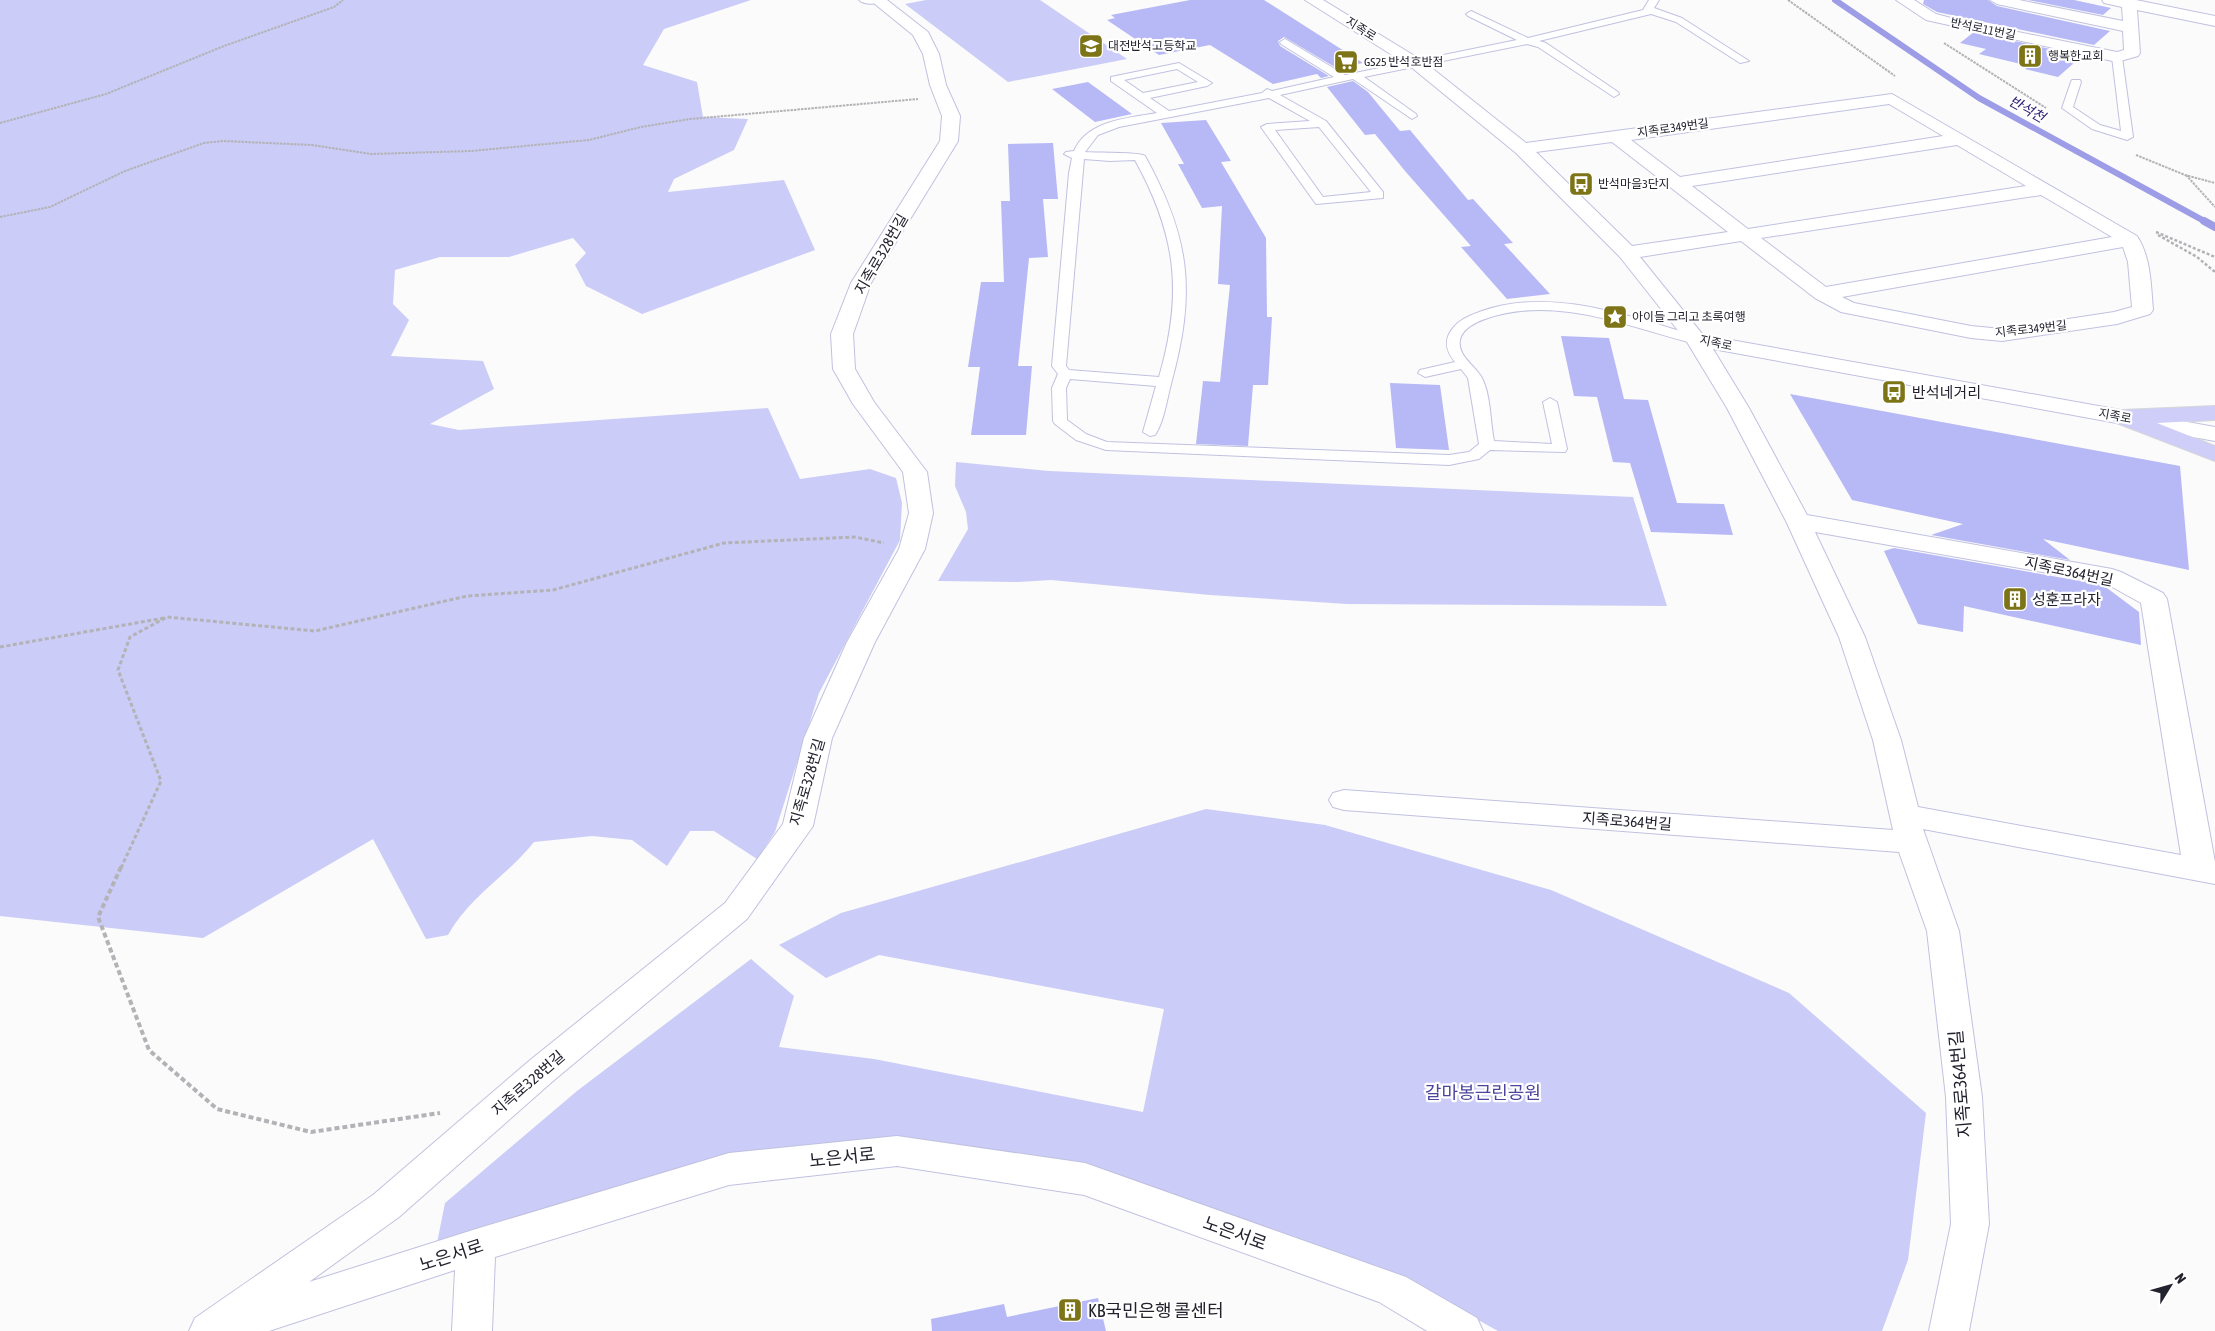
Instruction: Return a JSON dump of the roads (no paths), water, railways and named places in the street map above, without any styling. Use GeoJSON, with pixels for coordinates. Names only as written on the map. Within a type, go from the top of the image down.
{"type":"FeatureCollection","features":[{"type":"Feature","properties":{"kind":"main road"},"geometry":{"type":"LineString","coordinates":[[2122,417],[2215,413]]}},
{"type":"Feature","properties":{"kind":"main road"},"geometry":{"type":"LineString","coordinates":[[2122,417],[2215,454]]}},
{"type":"Feature","properties":{"kind":"street","name":"지족로328번길"},"geometry":{"type":"LineString","coordinates":[[208,1331],[386,1206],[540,1071],[736,911],[798,826],[818,738],[861,642],[912,549],[921,513],[915,472],[864,404],[844,369],[842,334],[862,283],[949,141],[951,116],[931,54],[920,32],[877,0]]}},
{"type":"Feature","properties":{"kind":"street","name":"지족로"},"geometry":{"type":"LineString","coordinates":[[1312,0],[1417,64],[1522,149],[1627,253],[1696,340],[2215,434]]}},
{"type":"Feature","properties":{"kind":"street","name":"반석로11번길"},"geometry":{"type":"LineString","coordinates":[[1903,0],[1931,17],[1948,22],[2117,57]]}},
{"type":"Feature","properties":{"kind":"street"},"geometry":{"type":"LineString","coordinates":[[1997,0],[2132,28]]}},
{"type":"Feature","properties":{"kind":"street"},"geometry":{"type":"LineString","coordinates":[[2109,0],[2130,2],[2215,22]]}},
{"type":"Feature","properties":{"kind":"street"},"geometry":{"type":"LineString","coordinates":[[2117,57],[2132,54],[2130,2]]}},
{"type":"Feature","properties":{"kind":"street","name":"지족로349번길"},"geometry":{"type":"LineString","coordinates":[[1522,149],[1615,136],[1892,99],[2130,240],[2138,262],[2143,310],[2118,318],[2002,335],[1971,332],[1848,308],[1822,294],[1615,136]]}},
{"type":"Feature","properties":{"kind":"street"},"geometry":{"type":"LineString","coordinates":[[1676,183],[1959,139]]}},
{"type":"Feature","properties":{"kind":"street"},"geometry":{"type":"LineString","coordinates":[[1627,253],[2044,189]]}},
{"type":"Feature","properties":{"kind":"street"},"geometry":{"type":"LineString","coordinates":[[1822,294],[2130,240]]}},
{"type":"Feature","properties":{"kind":"street","name":"지족로364번길"},"geometry":{"type":"LineString","coordinates":[[1696,340],[1738,408],[1798,521],[1852,637],[1887,740],[1908,828],[1943,931],[1964,1097],[1970,1224],[1949,1331]]}},
{"type":"Feature","properties":{"kind":"street","name":"지족로364번길"},"geometry":{"type":"LineString","coordinates":[[1344,800],[1908,828],[2207,871],[2154,599],[2112,577],[1798,521]]}},
{"type":"Feature","properties":{"kind":"street","name":"노은서로"},"geometry":{"type":"LineString","coordinates":[[214,1331],[476,1246],[729,1169],[897,1151],[1085,1179],[1392,1288],[1463,1331]]}},
{"type":"Feature","properties":{"kind":"street"},"geometry":{"type":"LineString","coordinates":[[472,1331],[476,1246]]}},
{"type":"Feature","properties":{"kind":"lane"},"geometry":{"type":"LineString","coordinates":[[864,0],[877,0]]}},
{"type":"Feature","properties":{"kind":"lane"},"geometry":{"type":"LineString","coordinates":[[1163,382],[1065,374],[1059,366],[1075,154],[1094,133],[1116,124],[1165,113],[1271,94],[1347,76],[1417,64],[1445,56],[1528,41],[1625,19],[1652,5],[1744,61]]}},
{"type":"Feature","properties":{"kind":"lane"},"geometry":{"type":"LineString","coordinates":[[1471,14],[1528,41],[1542,45],[1614,94]]}},
{"type":"Feature","properties":{"kind":"lane"},"geometry":{"type":"LineString","coordinates":[[1285,42],[1347,76],[1412,116]]}},
{"type":"Feature","properties":{"kind":"lane"},"geometry":{"type":"LineString","coordinates":[[2076,82],[2067,108],[2096,127],[2127,137],[2117,57]]}},
{"type":"Feature","properties":{"kind":"lane"},"geometry":{"type":"LineString","coordinates":[[1142,97],[1207,84],[1179,66],[1115,80],[1165,113]]}},
{"type":"Feature","properties":{"kind":"lane"},"geometry":{"type":"LineString","coordinates":[[1258,86],[1322,122],[1379,195],[1320,201],[1268,127],[1322,122]]}},
{"type":"Feature","properties":{"kind":"lane"},"geometry":{"type":"LineString","coordinates":[[1075,154],[1110,158],[1139,156],[1155,182],[1172,226],[1181,292],[1177,331],[1150,432]]}},
{"type":"Feature","properties":{"kind":"lane"},"geometry":{"type":"LineString","coordinates":[[1487,445],[1475,378],[1457,358],[1453,342],[1455,333],[1467,322],[1485,313],[1506,308],[1562,308],[1595,313],[1696,340]]}},
{"type":"Feature","properties":{"kind":"lane"},"geometry":{"type":"LineString","coordinates":[[1425,373],[1462,365]]}},
{"type":"Feature","properties":{"kind":"lane"},"geometry":{"type":"LineString","coordinates":[[1065,374],[1058,388],[1060,421],[1070,432],[1086,441],[1106,446],[1449,460],[1474,456],[1487,445],[1560,449],[1550,402]]}},
{"type":"Feature","properties":{"kind":"waterway","name":"반석천"},"geometry":{"type":"LineString","coordinates":[[1835,0],[1979,98],[2206,222]]}},
{"type":"Feature","properties":{"kind":"waterway","name":"반석천"},"geometry":{"type":"LineString","coordinates":[[2204,221],[2215,227]]}},
{"type":"Feature","properties":{"kind":"place","name":"대전반석고등학교"},"geometry":{"type":"Point","coordinates":[1091,46]}},
{"type":"Feature","properties":{"kind":"place","name":"행복한교회"},"geometry":{"type":"Point","coordinates":[2030,56]}},
{"type":"Feature","properties":{"kind":"place","name":"GS25 반석호반점"},"geometry":{"type":"Point","coordinates":[1346,62]}},
{"type":"Feature","properties":{"kind":"place","name":"반석마을3단지"},"geometry":{"type":"Point","coordinates":[1581,184]}},
{"type":"Feature","properties":{"kind":"place","name":"아이들 그리고 초록여행"},"geometry":{"type":"Point","coordinates":[1615,317]}},
{"type":"Feature","properties":{"kind":"place","name":"반석네거리"},"geometry":{"type":"Point","coordinates":[1894,392]}},
{"type":"Feature","properties":{"kind":"place","name":"성훈프라자"},"geometry":{"type":"Point","coordinates":[2015,599]}},
{"type":"Feature","properties":{"kind":"place","name":"KB국민은행 콜센터"},"geometry":{"type":"Point","coordinates":[1070,1310]}},
{"type":"Feature","properties":{"kind":"park label","name":"갈마봉근린공원"},"geometry":{"type":"Point","coordinates":[1483,1092]}}]}
